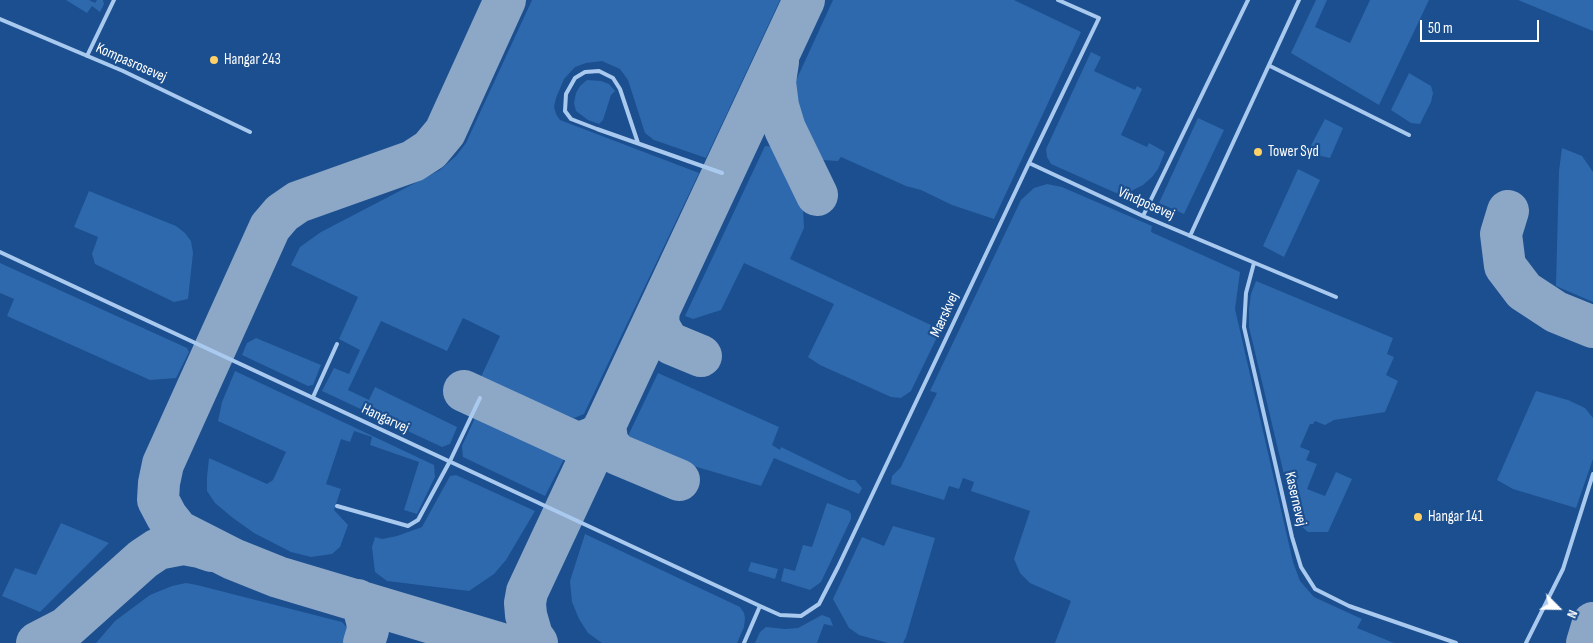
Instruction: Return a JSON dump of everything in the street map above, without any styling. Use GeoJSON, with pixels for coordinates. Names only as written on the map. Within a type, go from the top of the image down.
{"type":"FeatureCollection","features":[{"type":"Feature","properties":{"kind":"lane"},"geometry":{"type":"LineString","coordinates":[[87,56],[114,0]]}},
{"type":"Feature","properties":{"kind":"lane","name":"Mærskvej"},"geometry":{"type":"LineString","coordinates":[[760,606],[780,616],[801,616],[819,604],[1099,18],[1058,0]]}},
{"type":"Feature","properties":{"kind":"lane"},"geometry":{"type":"LineString","coordinates":[[1143,216],[1248,0]]}},
{"type":"Feature","properties":{"kind":"lane"},"geometry":{"type":"LineString","coordinates":[[1190,236],[1299,0]]}},
{"type":"Feature","properties":{"kind":"lane","name":"Kompasrosevej"},"geometry":{"type":"LineString","coordinates":[[0,19],[123,71],[250,132]]}},
{"type":"Feature","properties":{"kind":"lane"},"geometry":{"type":"LineString","coordinates":[[1270,66],[1410,135]]}},
{"type":"Feature","properties":{"kind":"lane"},"geometry":{"type":"LineString","coordinates":[[638,143],[620,89],[613,78],[599,71],[585,72],[574,78],[566,94],[564,111],[571,119],[638,143],[722,173]]}},
{"type":"Feature","properties":{"kind":"lane","name":"Vindposevej"},"geometry":{"type":"LineString","coordinates":[[1029,163],[1143,216],[1336,297]]}},
{"type":"Feature","properties":{"kind":"lane","name":"Hangarvej"},"geometry":{"type":"LineString","coordinates":[[0,252],[760,606]]}},
{"type":"Feature","properties":{"kind":"lane","name":"Kasernevej"},"geometry":{"type":"LineString","coordinates":[[1254,263],[1246,293],[1244,327],[1292,537],[1301,568],[1314,589],[1332,598],[1349,606],[1456,643]]}},
{"type":"Feature","properties":{"kind":"lane"},"geometry":{"type":"LineString","coordinates":[[312,397],[337,344]]}},
{"type":"Feature","properties":{"kind":"lane"},"geometry":{"type":"LineString","coordinates":[[336,506],[408,526],[418,520],[450,461],[480,398]]}},
{"type":"Feature","properties":{"kind":"lane"},"geometry":{"type":"LineString","coordinates":[[1526,643],[1563,569],[1593,474]]}},
{"type":"Feature","properties":{"kind":"lane"},"geometry":{"type":"LineString","coordinates":[[744,643],[760,606]]}},
{"type":"Feature","properties":{"kind":"shaded area"},"geometry":{"type":"Polygon","coordinates":[[[66,0],[89,0],[95,3],[97,0],[103,0],[104,4],[100,12],[92,6],[87,13],[66,0]]]}},
{"type":"Feature","properties":{"kind":"shaded area"},"geometry":{"type":"Polygon","coordinates":[[[532,0],[780,0],[706,158],[654,140],[645,133],[628,80],[620,69],[602,61],[586,63],[575,67],[564,79],[554,107],[560,120],[699,173],[584,414],[574,418],[480,379],[500,336],[463,318],[447,351],[381,321],[348,390],[369,400],[375,387],[457,427],[450,444],[442,447],[322,391],[334,368],[349,374],[360,350],[339,339],[358,297],[291,265],[300,247],[321,232],[440,170],[456,156],[466,143],[532,0]]]}},
{"type":"Feature","properties":{"kind":"shaded area"},"geometry":{"type":"Polygon","coordinates":[[[833,0],[1014,0],[1081,32],[994,219],[952,205],[841,157],[838,161],[822,160],[795,103],[794,85],[833,0]]]}},
{"type":"Feature","properties":{"kind":"shaded area"},"geometry":{"type":"Polygon","coordinates":[[[1316,0],[1327,0],[1315,27],[1350,43],[1370,0],[1429,0],[1379,105],[1291,53],[1316,0]]]}},
{"type":"Feature","properties":{"kind":"shaded area"},"geometry":{"type":"Polygon","coordinates":[[[1518,0],[1593,0],[1593,31],[1518,0]]]}},
{"type":"Feature","properties":{"kind":"shaded area"},"geometry":{"type":"Polygon","coordinates":[[[1091,52],[1101,57],[1094,71],[1135,90],[1137,86],[1142,89],[1121,135],[1147,147],[1149,143],[1165,152],[1158,169],[1152,177],[1143,185],[1129,192],[1116,193],[1051,164],[1047,157],[1046,149],[1091,52]]]}},
{"type":"Feature","properties":{"kind":"shaded area"},"geometry":{"type":"Polygon","coordinates":[[[1409,73],[1431,86],[1433,93],[1431,102],[1420,124],[1411,123],[1391,110],[1409,73]]]}},
{"type":"Feature","properties":{"kind":"shaded area"},"geometry":{"type":"Polygon","coordinates":[[[587,80],[601,81],[609,84],[615,91],[611,95],[603,120],[599,124],[588,120],[576,111],[574,103],[576,93],[587,80]]]}},
{"type":"Feature","properties":{"kind":"shaded area"},"geometry":{"type":"Polygon","coordinates":[[[1198,118],[1224,130],[1184,214],[1159,203],[1198,118]]]}},
{"type":"Feature","properties":{"kind":"shaded area"},"geometry":{"type":"Polygon","coordinates":[[[1325,119],[1343,128],[1330,158],[1307,153],[1325,119]]]}},
{"type":"Feature","properties":{"kind":"shaded area"},"geometry":{"type":"Polygon","coordinates":[[[765,146],[776,147],[803,209],[804,228],[790,259],[933,326],[939,333],[911,391],[901,398],[891,397],[820,365],[808,357],[834,304],[744,263],[721,310],[693,319],[685,316],[765,146]]]}},
{"type":"Feature","properties":{"kind":"shaded area"},"geometry":{"type":"Polygon","coordinates":[[[1562,148],[1582,156],[1593,172],[1593,302],[1556,286],[1559,171],[1562,148]]]}},
{"type":"Feature","properties":{"kind":"shaded area"},"geometry":{"type":"Polygon","coordinates":[[[1298,169],[1320,180],[1284,257],[1263,246],[1298,169]]]}},
{"type":"Feature","properties":{"kind":"shaded area"},"geometry":{"type":"Polygon","coordinates":[[[1047,184],[1062,187],[1152,226],[1151,232],[1240,272],[1235,309],[1293,562],[1300,581],[1314,597],[1362,619],[1357,628],[1394,643],[1055,643],[1071,601],[1030,583],[1020,573],[1014,559],[1030,511],[971,491],[974,482],[963,478],[959,489],[949,486],[944,500],[891,484],[892,476],[901,467],[937,393],[930,391],[1021,200],[1034,188],[1047,184]]]}},
{"type":"Feature","properties":{"kind":"shaded area"},"geometry":{"type":"Polygon","coordinates":[[[89,191],[176,226],[185,233],[191,241],[193,253],[188,299],[174,302],[95,264],[92,254],[98,237],[74,227],[89,191]]]}},
{"type":"Feature","properties":{"kind":"shaded area"},"geometry":{"type":"Polygon","coordinates":[[[0,263],[187,348],[189,352],[176,378],[150,380],[7,316],[14,299],[0,293],[0,263]]]}},
{"type":"Feature","properties":{"kind":"shaded area"},"geometry":{"type":"Polygon","coordinates":[[[1256,281],[1393,338],[1387,354],[1394,357],[1386,375],[1398,381],[1385,412],[1334,420],[1325,425],[1315,421],[1313,424],[1310,424],[1300,447],[1310,451],[1306,460],[1317,464],[1307,489],[1325,496],[1336,472],[1352,479],[1328,532],[1308,532],[1295,521],[1249,327],[1251,294],[1256,281]]]}},
{"type":"Feature","properties":{"kind":"shaded area"},"geometry":{"type":"Polygon","coordinates":[[[256,338],[321,365],[313,385],[308,386],[242,355],[247,343],[256,338]]]}},
{"type":"Feature","properties":{"kind":"shaded area"},"geometry":{"type":"Polygon","coordinates":[[[235,371],[434,465],[435,477],[417,514],[404,510],[419,462],[370,445],[372,437],[354,431],[350,442],[341,439],[326,484],[341,489],[334,510],[348,525],[340,547],[332,554],[311,557],[291,552],[254,533],[233,518],[215,503],[207,491],[209,458],[267,484],[273,480],[286,452],[218,421],[222,402],[235,371]]]}},
{"type":"Feature","properties":{"kind":"shaded area"},"geometry":{"type":"Polygon","coordinates":[[[658,373],[779,427],[772,445],[780,450],[781,447],[849,480],[855,480],[862,488],[859,494],[774,458],[761,486],[687,464],[627,438],[658,373]]]}},
{"type":"Feature","properties":{"kind":"shaded area"},"geometry":{"type":"Polygon","coordinates":[[[1536,391],[1568,400],[1585,408],[1593,418],[1593,459],[1576,508],[1513,489],[1497,480],[1536,391]]]}},
{"type":"Feature","properties":{"kind":"shaded area"},"geometry":{"type":"Polygon","coordinates":[[[475,418],[564,459],[545,496],[463,457],[462,446],[475,418]]]}},
{"type":"Feature","properties":{"kind":"shaded area"},"geometry":{"type":"Polygon","coordinates":[[[456,475],[535,511],[506,560],[494,574],[469,591],[387,581],[375,572],[372,547],[375,537],[382,539],[397,536],[422,527],[450,476],[456,475]]]}},
{"type":"Feature","properties":{"kind":"shaded area"},"geometry":{"type":"Polygon","coordinates":[[[827,503],[849,511],[851,519],[821,582],[810,590],[781,581],[784,568],[795,571],[803,545],[812,547],[827,503]]]}},
{"type":"Feature","properties":{"kind":"shaded area"},"geometry":{"type":"Polygon","coordinates":[[[61,523],[109,543],[40,612],[2,596],[15,568],[36,575],[61,523]]]}},
{"type":"Feature","properties":{"kind":"shaded area"},"geometry":{"type":"Polygon","coordinates":[[[893,526],[935,538],[903,643],[888,643],[859,635],[849,628],[833,599],[862,537],[884,546],[893,526]]]}},
{"type":"Feature","properties":{"kind":"shaded area"},"geometry":{"type":"Polygon","coordinates":[[[585,534],[740,607],[745,618],[744,627],[737,643],[602,643],[588,633],[579,619],[572,602],[570,581],[585,534]]]}},
{"type":"Feature","properties":{"kind":"shaded area"},"geometry":{"type":"Polygon","coordinates":[[[751,562],[778,569],[775,579],[748,571],[751,562]]]}},
{"type":"Feature","properties":{"kind":"shaded area"},"geometry":{"type":"Polygon","coordinates":[[[186,583],[342,622],[349,630],[349,643],[96,643],[115,621],[150,595],[172,586],[186,583]]]}},
{"type":"Feature","properties":{"kind":"shaded area"},"geometry":{"type":"Polygon","coordinates":[[[822,615],[830,618],[833,626],[824,624],[817,643],[755,643],[760,632],[766,627],[798,628],[822,615]]]}},
{"type":"Feature","properties":{"kind":"taxiway"},"geometry":{"type":"LineString","coordinates":[[499,643],[278,577],[233,559],[178,531],[167,517],[158,500],[163,464],[270,227],[282,213],[298,202],[413,161],[430,150],[445,132],[505,0]]}},
{"type":"Feature","properties":{"kind":"taxiway"},"geometry":{"type":"LineString","coordinates":[[537,643],[532,636],[526,615],[525,603],[527,592],[804,0]]}},
{"type":"Feature","properties":{"kind":"taxiway"},"geometry":{"type":"LineString","coordinates":[[778,62],[775,82],[778,106],[785,129],[817,195]]}},
{"type":"Feature","properties":{"kind":"taxiway"},"geometry":{"type":"LineString","coordinates":[[1508,211],[1501,234],[1505,266],[1524,291],[1556,312],[1593,327]]}},
{"type":"Feature","properties":{"kind":"taxiway"},"geometry":{"type":"LineString","coordinates":[[659,310],[658,322],[667,340],[701,356]]}},
{"type":"Feature","properties":{"kind":"taxiway"},"geometry":{"type":"LineString","coordinates":[[464,391],[575,442],[595,437],[603,430]]}},
{"type":"Feature","properties":{"kind":"taxiway"},"geometry":{"type":"LineString","coordinates":[[605,425],[607,440],[617,454],[679,480]]}},
{"type":"Feature","properties":{"kind":"taxiway"},"geometry":{"type":"LineString","coordinates":[[37,643],[66,628],[143,559],[158,549],[184,544],[212,551]]}},
{"type":"Feature","properties":{"kind":"taxiway"},"geometry":{"type":"LineString","coordinates":[[358,600],[364,610],[367,621],[368,630],[364,643]]}},
{"type":"Feature","properties":{"kind":"taxiway"},"geometry":{"type":"LineString","coordinates":[[1587,643],[1593,623]]}},
{"type":"Feature","properties":{"kind":"place","name":"Hangar 243"},"geometry":{"type":"Point","coordinates":[214,60]}},
{"type":"Feature","properties":{"kind":"place","name":"Tower Syd"},"geometry":{"type":"Point","coordinates":[1258,152]}},
{"type":"Feature","properties":{"kind":"place","name":"Hangar 141"},"geometry":{"type":"Point","coordinates":[1418,517]}}]}
